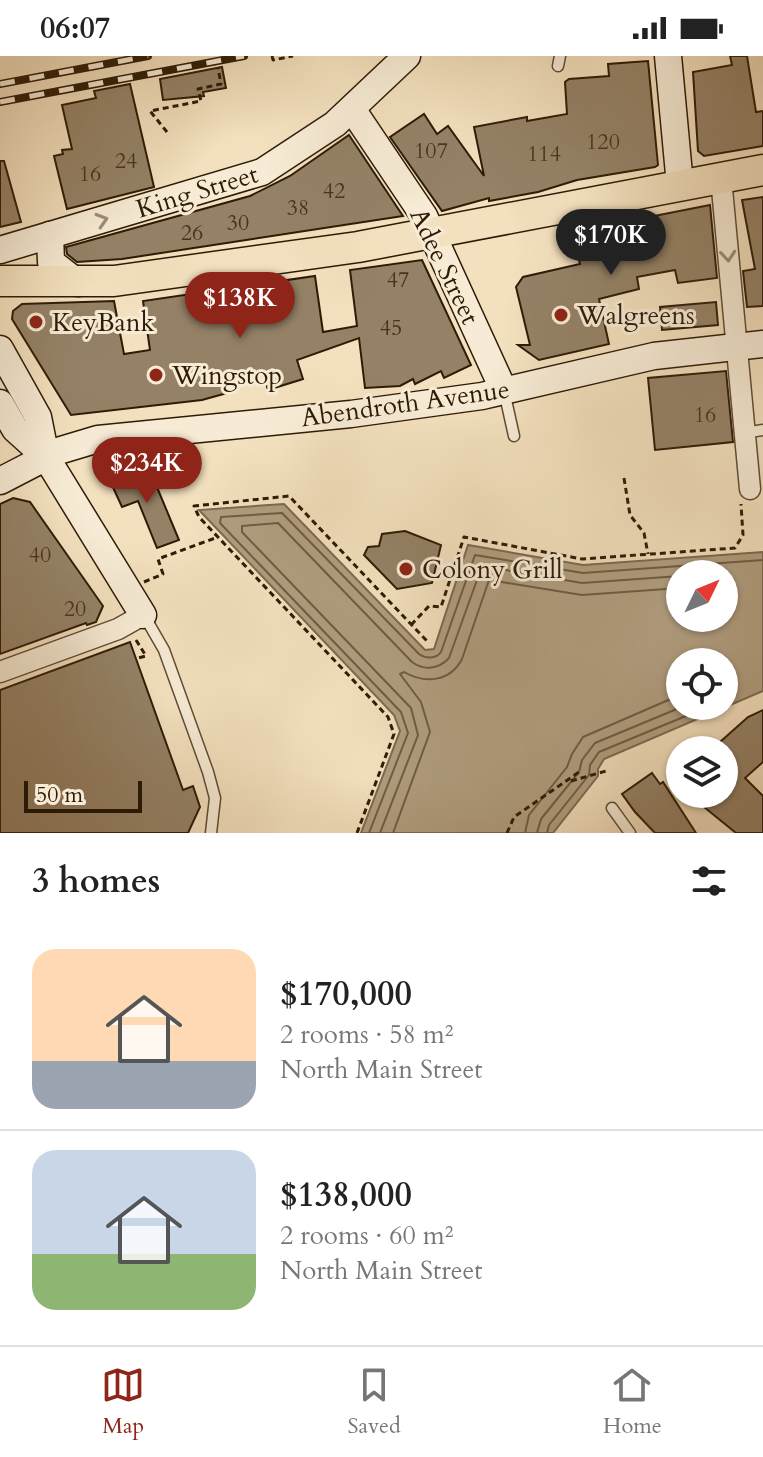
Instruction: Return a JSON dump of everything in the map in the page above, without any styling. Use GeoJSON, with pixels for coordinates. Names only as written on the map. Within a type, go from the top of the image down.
{"type":"FeatureCollection","features":[{"type":"Feature","properties":{"kind":"main road"},"geometry":{"type":"LineString","coordinates":[[0,281],[78,283],[154,277],[433,235],[763,170]]}},
{"type":"Feature","properties":{"kind":"street","name":"King Street"},"geometry":{"type":"LineString","coordinates":[[0,250],[254,176],[313,141],[352,109],[407,56]]}},
{"type":"Feature","properties":{"kind":"street"},"geometry":{"type":"LineString","coordinates":[[668,56],[680,185]]}},
{"type":"Feature","properties":{"kind":"street","name":"Adee Street"},"geometry":{"type":"LineString","coordinates":[[352,109],[420,209],[504,391]]}},
{"type":"Feature","properties":{"kind":"street"},"geometry":{"type":"LineString","coordinates":[[721,178],[736,348],[754,431],[745,490]]}},
{"type":"Feature","properties":{"kind":"street"},"geometry":{"type":"LineString","coordinates":[[50,235],[51,262],[78,283]]}},
{"type":"Feature","properties":{"kind":"street","name":"Abendroth Avenue"},"geometry":{"type":"LineString","coordinates":[[0,481],[46,457],[98,439],[351,414],[504,391],[654,356],[763,344]]}},
{"type":"Feature","properties":{"kind":"street"},"geometry":{"type":"LineString","coordinates":[[0,349],[38,417],[46,457],[138,627],[118,629],[0,672]]}},
{"type":"Feature","properties":{"kind":"street"},"geometry":{"type":"LineString","coordinates":[[0,403],[15,429],[46,457]]}},
{"type":"Feature","properties":{"kind":"lane","name":"Adee Street"},"geometry":{"type":"LineString","coordinates":[[504,391],[514,436]]}},
{"type":"Feature","properties":{"kind":"lane"},"geometry":{"type":"LineString","coordinates":[[138,627],[164,650],[208,772],[215,798],[211,833]]}},
{"type":"Feature","properties":{"kind":"lane"},"geometry":{"type":"LineString","coordinates":[[612,808],[630,833]]}},
{"type":"Feature","properties":{"kind":"path"},"geometry":{"type":"LineString","coordinates":[[272,56],[273,60],[293,56]]}},
{"type":"Feature","properties":{"kind":"path"},"geometry":{"type":"LineString","coordinates":[[167,132],[150,111],[201,101],[198,89],[221,84],[218,68]]}},
{"type":"Feature","properties":{"kind":"path"},"geometry":{"type":"LineString","coordinates":[[624,478],[630,515],[636,527],[644,533],[648,554]]}},
{"type":"Feature","properties":{"kind":"path"},"geometry":{"type":"LineString","coordinates":[[411,625],[429,606],[441,607],[464,537],[582,559],[735,548],[743,535],[745,490]]}},
{"type":"Feature","properties":{"kind":"path"},"geometry":{"type":"LineString","coordinates":[[357,833],[394,734],[388,717],[199,517],[194,506],[289,496],[427,641]]}},
{"type":"Feature","properties":{"kind":"path"},"geometry":{"type":"LineString","coordinates":[[141,583],[163,574],[158,559],[218,537]]}},
{"type":"Feature","properties":{"kind":"path"},"geometry":{"type":"LineString","coordinates":[[138,627],[146,656],[138,658]]}},
{"type":"Feature","properties":{"kind":"path"},"geometry":{"type":"LineString","coordinates":[[507,833],[514,817],[569,782],[582,770]]}},
{"type":"Feature","properties":{"kind":"path"},"geometry":{"type":"LineString","coordinates":[[569,782],[606,771]]}},
{"type":"Feature","properties":{"kind":"water"},"geometry":{"type":"Polygon","coordinates":[[[284,504],[425,650],[434,649],[468,545],[583,565],[763,552],[763,691],[738,702],[738,648],[666,648],[666,720],[695,720],[604,759],[598,776],[553,833],[361,833],[400,731],[394,715],[199,510],[284,504]]]}},
{"type":"Feature","properties":{"kind":"building"},"geometry":{"type":"Polygon","coordinates":[[[730,56],[747,56],[756,112],[763,111],[763,146],[704,156],[698,151],[693,72],[732,65],[730,56]]]}},
{"type":"Feature","properties":{"kind":"building"},"geometry":{"type":"Polygon","coordinates":[[[648,61],[658,165],[655,167],[577,180],[538,192],[489,201],[489,198],[442,211],[390,137],[424,114],[437,134],[448,126],[484,176],[474,127],[527,117],[527,121],[567,114],[565,82],[569,79],[609,76],[608,64],[648,61]]]}},
{"type":"Feature","properties":{"kind":"building"},"geometry":{"type":"Polygon","coordinates":[[[222,67],[226,88],[203,92],[204,96],[163,100],[160,79],[222,67]]]}},
{"type":"Feature","properties":{"kind":"building"},"geometry":{"type":"Polygon","coordinates":[[[130,84],[154,187],[67,209],[54,156],[63,154],[62,150],[72,149],[62,105],[96,98],[94,91],[130,84]]]}},
{"type":"Feature","properties":{"kind":"building"},"geometry":{"type":"Polygon","coordinates":[[[349,135],[403,216],[122,259],[77,262],[67,254],[66,247],[250,196],[290,176],[349,135]]]}},
{"type":"Feature","properties":{"kind":"building"},"geometry":{"type":"Polygon","coordinates":[[[0,161],[4,161],[21,222],[0,227],[0,161]]]}},
{"type":"Feature","properties":{"kind":"building"},"geometry":{"type":"Polygon","coordinates":[[[763,197],[763,306],[747,307],[743,271],[755,269],[742,200],[763,197]]]}},
{"type":"Feature","properties":{"kind":"building"},"geometry":{"type":"Polygon","coordinates":[[[710,205],[717,278],[678,283],[675,270],[637,277],[639,289],[599,299],[609,344],[539,360],[518,345],[530,345],[516,287],[523,277],[580,264],[573,232],[710,205]]]}},
{"type":"Feature","properties":{"kind":"building"},"geometry":{"type":"Polygon","coordinates":[[[422,260],[471,365],[444,378],[441,371],[415,384],[413,379],[400,386],[365,388],[359,338],[297,360],[303,379],[268,390],[263,374],[224,386],[227,393],[202,400],[71,415],[12,319],[13,311],[22,304],[114,301],[124,354],[150,350],[143,301],[315,276],[323,332],[357,326],[350,270],[422,260]]]}},
{"type":"Feature","properties":{"kind":"building"},"geometry":{"type":"Polygon","coordinates":[[[716,302],[718,325],[662,330],[660,307],[716,302]]]}},
{"type":"Feature","properties":{"kind":"building"},"geometry":{"type":"Polygon","coordinates":[[[726,371],[733,442],[655,450],[648,378],[726,371]]]}},
{"type":"Feature","properties":{"kind":"building"},"geometry":{"type":"Polygon","coordinates":[[[149,468],[179,540],[157,548],[138,501],[122,507],[111,483],[149,468]]]}},
{"type":"Feature","properties":{"kind":"building"},"geometry":{"type":"Polygon","coordinates":[[[13,498],[30,502],[103,606],[96,622],[0,654],[0,504],[13,498]]]}},
{"type":"Feature","properties":{"kind":"building","name":"Colony Grill"},"geometry":{"type":"Polygon","coordinates":[[[405,531],[441,545],[432,583],[397,589],[364,555],[368,547],[379,546],[382,534],[405,531]]]}},
{"type":"Feature","properties":{"kind":"building"},"geometry":{"type":"Polygon","coordinates":[[[130,642],[183,790],[193,786],[200,807],[188,833],[0,833],[0,690],[130,642]]]}},
{"type":"Feature","properties":{"kind":"building"},"geometry":{"type":"Polygon","coordinates":[[[763,710],[763,762],[745,778],[763,796],[763,833],[736,833],[705,808],[738,808],[738,736],[727,736],[748,717],[763,710]]]}},
{"type":"Feature","properties":{"kind":"building"},"geometry":{"type":"Polygon","coordinates":[[[652,773],[666,787],[666,808],[680,808],[696,833],[655,833],[622,794],[652,773]]]}},
{"type":"Feature","properties":{"kind":"railway"},"geometry":{"type":"LineString","coordinates":[[0,84],[148,56]]}},
{"type":"Feature","properties":{"kind":"railway"},"geometry":{"type":"LineString","coordinates":[[0,102],[244,56]]}},
{"type":"Feature","properties":{"kind":"place","name":"Walgreens"},"geometry":{"type":"Point","coordinates":[561,315]}},
{"type":"Feature","properties":{"kind":"place","name":"KeyBank"},"geometry":{"type":"Point","coordinates":[36,322]}},
{"type":"Feature","properties":{"kind":"place","name":"Wingstop"},"geometry":{"type":"Point","coordinates":[156,375]}},
{"type":"Feature","properties":{"kind":"place","name":"Colony Grill"},"geometry":{"type":"Point","coordinates":[406,569]}}]}
